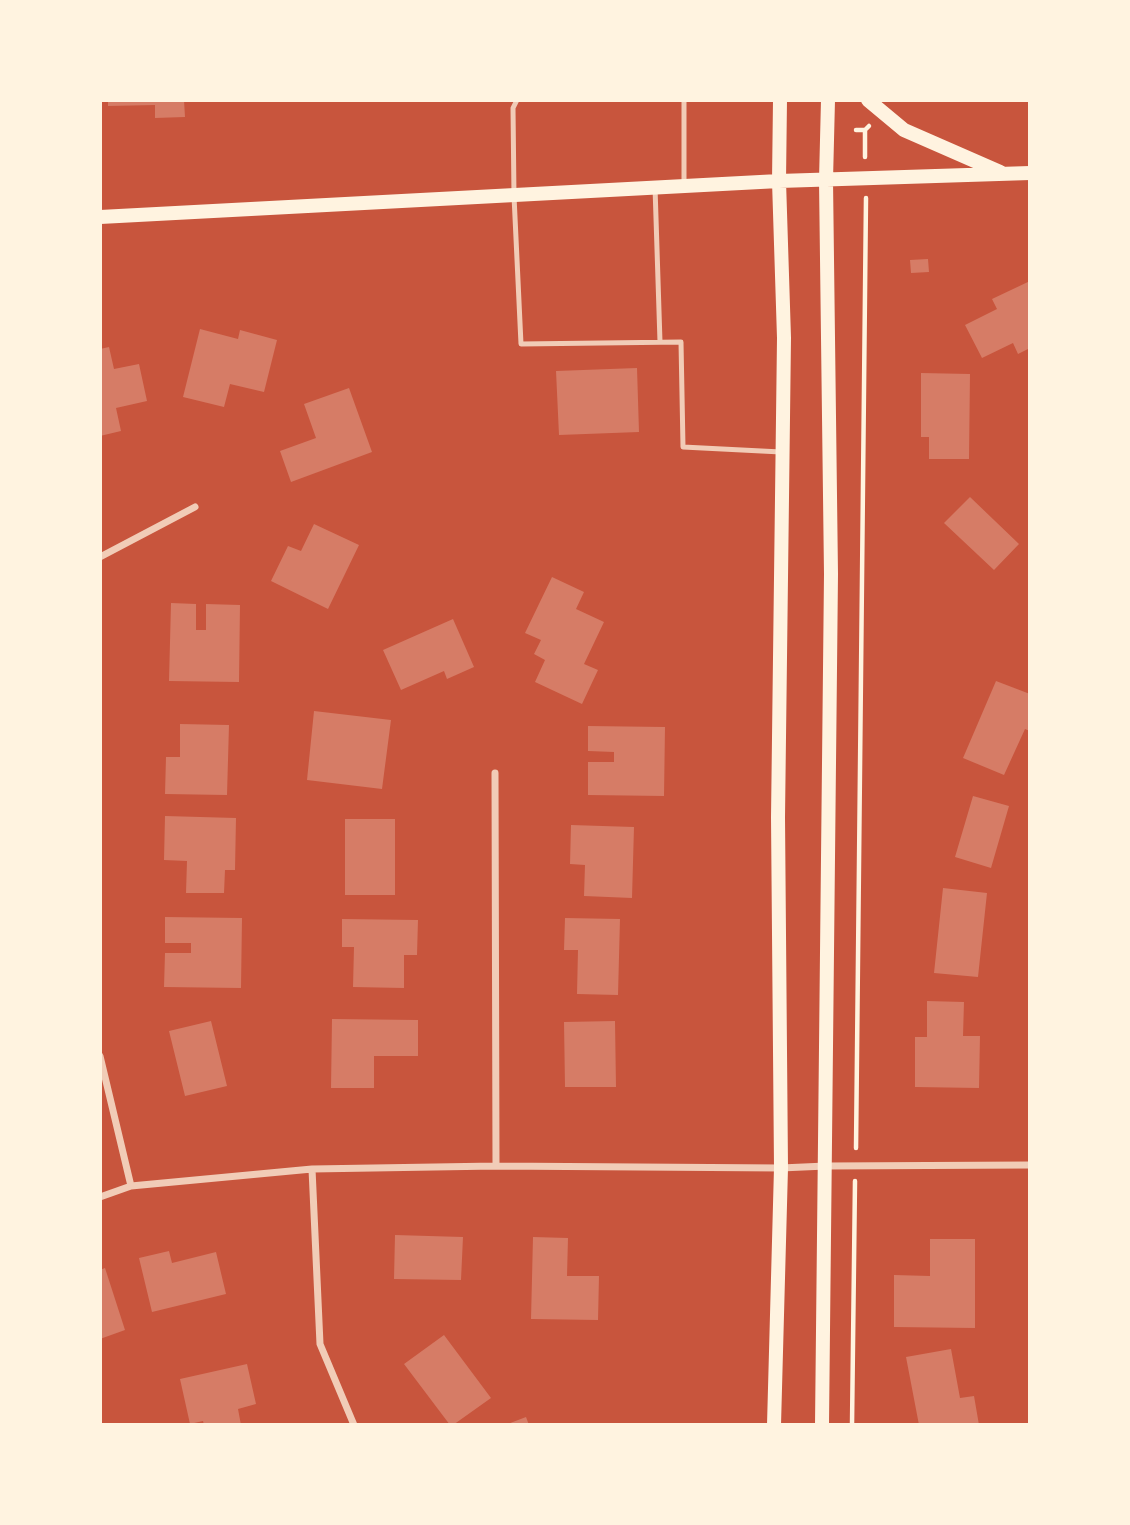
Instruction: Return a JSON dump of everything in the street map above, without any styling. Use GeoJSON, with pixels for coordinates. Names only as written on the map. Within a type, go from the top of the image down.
{"type":"FeatureCollection","features":[{"type":"Feature","properties":{"kind":"main road"},"geometry":{"type":"LineString","coordinates":[[774,1425],[781,1168],[778,817],[783,338],[780,100]]}},
{"type":"Feature","properties":{"kind":"main road"},"geometry":{"type":"LineString","coordinates":[[822,1425],[831,574],[828,100]]}},
{"type":"Feature","properties":{"kind":"main road"},"geometry":{"type":"LineString","coordinates":[[868,100],[904,130],[1004,174]]}},
{"type":"Feature","properties":{"kind":"main road"},"geometry":{"type":"LineString","coordinates":[[100,217],[779,181],[1030,173]]}},
{"type":"Feature","properties":{"kind":"street"},"geometry":{"type":"LineString","coordinates":[[100,557],[195,506]]}},
{"type":"Feature","properties":{"kind":"street"},"geometry":{"type":"LineString","coordinates":[[495,774],[496,1166]]}},
{"type":"Feature","properties":{"kind":"street"},"geometry":{"type":"LineString","coordinates":[[100,1056],[131,1186]]}},
{"type":"Feature","properties":{"kind":"street"},"geometry":{"type":"LineString","coordinates":[[100,1197],[131,1186],[312,1169],[1030,1165]]}},
{"type":"Feature","properties":{"kind":"street"},"geometry":{"type":"LineString","coordinates":[[312,1169],[320,1344],[354,1425]]}},
{"type":"Feature","properties":{"kind":"lane"},"geometry":{"type":"LineString","coordinates":[[517,100],[513,108],[514,196],[521,344],[681,342],[683,447],[781,452]]}},
{"type":"Feature","properties":{"kind":"lane"},"geometry":{"type":"LineString","coordinates":[[684,100],[684,186]]}},
{"type":"Feature","properties":{"kind":"lane"},"geometry":{"type":"LineString","coordinates":[[655,187],[660,342]]}},
{"type":"Feature","properties":{"kind":"path"},"geometry":{"type":"LineString","coordinates":[[856,130],[865,130],[865,141]]}},
{"type":"Feature","properties":{"kind":"path"},"geometry":{"type":"LineString","coordinates":[[852,1425],[867,248]]}},
{"type":"Feature","properties":{"kind":"building"},"geometry":{"type":"Polygon","coordinates":[[[108,100],[184,100],[185,117],[155,118],[155,105],[108,106],[108,100]]]}},
{"type":"Feature","properties":{"kind":"building"},"geometry":{"type":"Polygon","coordinates":[[[928,259],[929,272],[911,273],[910,260],[928,259]]]}},
{"type":"Feature","properties":{"kind":"building"},"geometry":{"type":"Polygon","coordinates":[[[1030,281],[1030,348],[1018,354],[1013,343],[982,358],[965,325],[997,309],[992,299],[1030,281]]]}},
{"type":"Feature","properties":{"kind":"building"},"geometry":{"type":"Polygon","coordinates":[[[200,329],[238,339],[240,330],[277,340],[264,392],[230,384],[224,407],[183,397],[200,329]]]}},
{"type":"Feature","properties":{"kind":"building"},"geometry":{"type":"Polygon","coordinates":[[[109,347],[114,369],[139,364],[147,401],[116,408],[121,431],[100,436],[100,349],[109,347]]]}},
{"type":"Feature","properties":{"kind":"building"},"geometry":{"type":"Polygon","coordinates":[[[637,368],[639,432],[559,435],[556,371],[637,368]]]}},
{"type":"Feature","properties":{"kind":"building"},"geometry":{"type":"Polygon","coordinates":[[[921,373],[970,374],[969,459],[929,459],[929,437],[921,437],[921,373]]]}},
{"type":"Feature","properties":{"kind":"building"},"geometry":{"type":"Polygon","coordinates":[[[349,388],[372,452],[291,482],[280,451],[316,438],[304,404],[349,388]]]}},
{"type":"Feature","properties":{"kind":"building"},"geometry":{"type":"Polygon","coordinates":[[[970,497],[1019,544],[994,570],[944,523],[970,497]]]}},
{"type":"Feature","properties":{"kind":"building"},"geometry":{"type":"Polygon","coordinates":[[[314,524],[359,545],[328,609],[271,581],[288,546],[301,551],[314,524]]]}},
{"type":"Feature","properties":{"kind":"building"},"geometry":{"type":"Polygon","coordinates":[[[552,577],[584,592],[576,609],[604,622],[584,664],[598,670],[582,704],[535,682],[545,660],[534,654],[541,640],[525,633],[552,577]]]}},
{"type":"Feature","properties":{"kind":"building"},"geometry":{"type":"Polygon","coordinates":[[[171,603],[196,604],[196,630],[206,630],[206,604],[240,605],[239,682],[169,681],[171,603]]]}},
{"type":"Feature","properties":{"kind":"building"},"geometry":{"type":"Polygon","coordinates":[[[453,619],[474,667],[447,679],[444,671],[401,690],[383,650],[453,619]]]}},
{"type":"Feature","properties":{"kind":"building"},"geometry":{"type":"Polygon","coordinates":[[[996,681],[1030,694],[1030,731],[1025,729],[1004,775],[963,758],[996,681]]]}},
{"type":"Feature","properties":{"kind":"building"},"geometry":{"type":"Polygon","coordinates":[[[314,711],[391,720],[382,789],[307,780],[314,711]]]}},
{"type":"Feature","properties":{"kind":"building"},"geometry":{"type":"Polygon","coordinates":[[[180,724],[229,725],[227,795],[165,794],[166,757],[180,757],[180,724]]]}},
{"type":"Feature","properties":{"kind":"building"},"geometry":{"type":"Polygon","coordinates":[[[588,726],[665,727],[664,796],[588,795],[588,762],[614,762],[614,752],[588,751],[588,726]]]}},
{"type":"Feature","properties":{"kind":"building"},"geometry":{"type":"Polygon","coordinates":[[[973,796],[1009,806],[991,868],[955,857],[973,796]]]}},
{"type":"Feature","properties":{"kind":"building"},"geometry":{"type":"Polygon","coordinates":[[[165,816],[236,818],[235,870],[225,870],[224,893],[186,893],[187,861],[164,860],[165,816]]]}},
{"type":"Feature","properties":{"kind":"building"},"geometry":{"type":"Polygon","coordinates":[[[345,819],[395,819],[395,895],[345,895],[345,819]]]}},
{"type":"Feature","properties":{"kind":"building"},"geometry":{"type":"Polygon","coordinates":[[[571,825],[634,827],[632,898],[584,896],[585,865],[570,864],[571,825]]]}},
{"type":"Feature","properties":{"kind":"building"},"geometry":{"type":"Polygon","coordinates":[[[943,888],[987,893],[978,977],[934,973],[943,888]]]}},
{"type":"Feature","properties":{"kind":"building"},"geometry":{"type":"Polygon","coordinates":[[[165,917],[242,918],[241,988],[164,987],[165,953],[191,953],[191,943],[165,943],[165,917]]]}},
{"type":"Feature","properties":{"kind":"building"},"geometry":{"type":"Polygon","coordinates":[[[565,918],[620,919],[618,995],[577,994],[578,950],[564,950],[565,918]]]}},
{"type":"Feature","properties":{"kind":"building"},"geometry":{"type":"Polygon","coordinates":[[[342,919],[418,920],[417,955],[404,955],[404,988],[353,987],[354,947],[342,947],[342,919]]]}},
{"type":"Feature","properties":{"kind":"building"},"geometry":{"type":"Polygon","coordinates":[[[927,1001],[964,1002],[963,1036],[980,1036],[979,1088],[915,1087],[915,1037],[927,1037],[927,1001]]]}},
{"type":"Feature","properties":{"kind":"building"},"geometry":{"type":"Polygon","coordinates":[[[332,1019],[418,1020],[418,1056],[374,1056],[374,1088],[331,1088],[332,1019]]]}},
{"type":"Feature","properties":{"kind":"building"},"geometry":{"type":"Polygon","coordinates":[[[211,1021],[227,1086],[185,1096],[169,1031],[211,1021]]]}},
{"type":"Feature","properties":{"kind":"building"},"geometry":{"type":"Polygon","coordinates":[[[615,1021],[616,1087],[565,1087],[564,1022],[615,1021]]]}},
{"type":"Feature","properties":{"kind":"building"},"geometry":{"type":"Polygon","coordinates":[[[395,1235],[463,1237],[461,1280],[394,1279],[395,1235]]]}},
{"type":"Feature","properties":{"kind":"building"},"geometry":{"type":"Polygon","coordinates":[[[533,1237],[568,1238],[567,1276],[599,1276],[598,1320],[531,1319],[533,1237]]]}},
{"type":"Feature","properties":{"kind":"building"},"geometry":{"type":"Polygon","coordinates":[[[930,1239],[975,1239],[975,1328],[894,1327],[894,1275],[930,1276],[930,1239]]]}},
{"type":"Feature","properties":{"kind":"building"},"geometry":{"type":"Polygon","coordinates":[[[169,1251],[172,1263],[216,1252],[226,1294],[152,1312],[139,1258],[169,1251]]]}},
{"type":"Feature","properties":{"kind":"building"},"geometry":{"type":"Polygon","coordinates":[[[105,1268],[125,1330],[100,1339],[100,1270],[105,1268]]]}},
{"type":"Feature","properties":{"kind":"building"},"geometry":{"type":"Polygon","coordinates":[[[444,1335],[491,1398],[453,1425],[450,1425],[404,1364],[444,1335]]]}},
{"type":"Feature","properties":{"kind":"building"},"geometry":{"type":"Polygon","coordinates":[[[951,1349],[960,1398],[974,1396],[979,1425],[919,1425],[906,1357],[951,1349]]]}},
{"type":"Feature","properties":{"kind":"building"},"geometry":{"type":"Polygon","coordinates":[[[247,1364],[256,1404],[238,1409],[241,1425],[204,1425],[203,1421],[190,1424],[180,1379],[247,1364]]]}},
{"type":"Feature","properties":{"kind":"building"},"geometry":{"type":"Polygon","coordinates":[[[526,1417],[529,1425],[505,1425],[526,1417]]]}}]}
